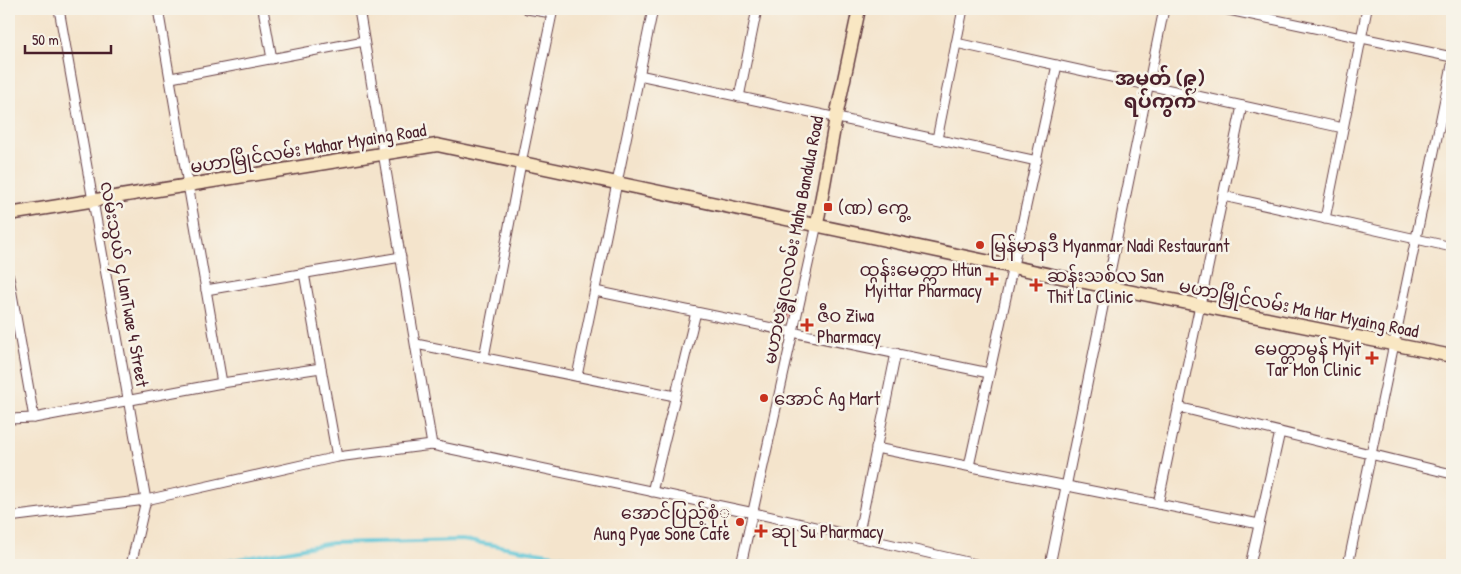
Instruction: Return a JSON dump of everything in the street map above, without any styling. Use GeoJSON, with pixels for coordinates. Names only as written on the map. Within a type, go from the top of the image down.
{"type":"FeatureCollection","features":[{"type":"Feature","properties":{"kind":"street","name":"လမ်းသွယ် ၄ LanTwae 4 Street"},"geometry":{"type":"LineString","coordinates":[[59,9],[92,201],[130,400],[146,500],[131,565]]}},
{"type":"Feature","properties":{"kind":"street"},"geometry":{"type":"LineString","coordinates":[[158,9],[222,383]]}},
{"type":"Feature","properties":{"kind":"street"},"geometry":{"type":"LineString","coordinates":[[263,9],[272,59]]}},
{"type":"Feature","properties":{"kind":"street"},"geometry":{"type":"LineString","coordinates":[[359,9],[432,444]]}},
{"type":"Feature","properties":{"kind":"street"},"geometry":{"type":"LineString","coordinates":[[484,357],[521,163],[553,11],[527,9]]}},
{"type":"Feature","properties":{"kind":"street"},"geometry":{"type":"LineString","coordinates":[[578,376],[653,9]]}},
{"type":"Feature","properties":{"kind":"street"},"geometry":{"type":"LineString","coordinates":[[739,96],[753,9]]}},
{"type":"Feature","properties":{"kind":"street","name":"မဟာဗန္ဓုလလမ်း Maha Bandula Road"},"geometry":{"type":"LineString","coordinates":[[741,565],[817,224],[836,117],[859,9]]}},
{"type":"Feature","properties":{"kind":"street"},"geometry":{"type":"LineString","coordinates":[[936,139],[963,9]]}},
{"type":"Feature","properties":{"kind":"street"},"geometry":{"type":"LineString","coordinates":[[1050,565],[1164,9]]}},
{"type":"Feature","properties":{"kind":"street"},"geometry":{"type":"LineString","coordinates":[[1224,9],[1452,58]]}},
{"type":"Feature","properties":{"kind":"street"},"geometry":{"type":"LineString","coordinates":[[1325,219],[1368,9]]}},
{"type":"Feature","properties":{"kind":"street"},"geometry":{"type":"LineString","coordinates":[[171,78],[364,41]]}},
{"type":"Feature","properties":{"kind":"street"},"geometry":{"type":"LineString","coordinates":[[956,43],[1343,128]]}},
{"type":"Feature","properties":{"kind":"street"},"geometry":{"type":"LineString","coordinates":[[969,466],[1057,65]]}},
{"type":"Feature","properties":{"kind":"street"},"geometry":{"type":"LineString","coordinates":[[1348,565],[1396,345],[1452,65]]}},
{"type":"Feature","properties":{"kind":"street"},"geometry":{"type":"LineString","coordinates":[[640,75],[1037,160]]}},
{"type":"Feature","properties":{"kind":"street"},"geometry":{"type":"LineString","coordinates":[[1158,504],[1242,106]]}},
{"type":"Feature","properties":{"kind":"street","name":"မဟာမြိုင်လမ်း Mahar Myaing Road"},"geometry":{"type":"LineString","coordinates":[[9,214],[437,145],[817,224]]}},
{"type":"Feature","properties":{"kind":"street"},"geometry":{"type":"LineString","coordinates":[[1223,196],[1452,247]]}},
{"type":"Feature","properties":{"kind":"street","name":"မဟာမြိုင်လမ်း Ma Har Myaing Road"},"geometry":{"type":"LineString","coordinates":[[817,224],[1108,287],[1452,356]]}},
{"type":"Feature","properties":{"kind":"street"},"geometry":{"type":"LineString","coordinates":[[206,290],[401,257]]}},
{"type":"Feature","properties":{"kind":"street"},"geometry":{"type":"LineString","coordinates":[[304,273],[337,457]]}},
{"type":"Feature","properties":{"kind":"street"},"geometry":{"type":"LineString","coordinates":[[9,278],[13,319],[34,418]]}},
{"type":"Feature","properties":{"kind":"street"},"geometry":{"type":"LineString","coordinates":[[595,291],[989,373]]}},
{"type":"Feature","properties":{"kind":"street"},"geometry":{"type":"LineString","coordinates":[[652,492],[696,312]]}},
{"type":"Feature","properties":{"kind":"street"},"geometry":{"type":"LineString","coordinates":[[416,344],[675,396]]}},
{"type":"Feature","properties":{"kind":"street"},"geometry":{"type":"LineString","coordinates":[[858,537],[896,353]]}},
{"type":"Feature","properties":{"kind":"street"},"geometry":{"type":"LineString","coordinates":[[9,419],[34,418],[222,383],[321,368]]}},
{"type":"Feature","properties":{"kind":"street"},"geometry":{"type":"LineString","coordinates":[[1178,407],[1452,474]]}},
{"type":"Feature","properties":{"kind":"street"},"geometry":{"type":"LineString","coordinates":[[1250,565],[1280,432]]}},
{"type":"Feature","properties":{"kind":"street"},"geometry":{"type":"LineString","coordinates":[[9,517],[146,500],[337,457],[432,444],[754,513],[980,565]]}},
{"type":"Feature","properties":{"kind":"street"},"geometry":{"type":"LineString","coordinates":[[876,448],[1260,524]]}},
{"type":"Feature","properties":{"kind":"building"},"geometry":{"type":"Polygon","coordinates":[[[777,304],[790,307],[788,318],[775,315],[777,304]]]}},
{"type":"Feature","properties":{"kind":"waterway"},"geometry":{"type":"LineString","coordinates":[[205,565],[332,543],[462,540],[616,565]]}},
{"type":"Feature","properties":{"kind":"place","name":"(ဏ) ကွေ့"},"geometry":{"type":"Point","coordinates":[828,207]}},
{"type":"Feature","properties":{"kind":"place","name":"မြန်မာနဒီ Myanmar Nadi Restaurant"},"geometry":{"type":"Point","coordinates":[980,245]}},
{"type":"Feature","properties":{"kind":"place","name":"ထွန်းမေတ္တာ Htun Myittar Pharmacy"},"geometry":{"type":"Point","coordinates":[992,279]}},
{"type":"Feature","properties":{"kind":"place","name":"ဆန်းသစ်လ San Thit La Clinic"},"geometry":{"type":"Point","coordinates":[1036,285]}},
{"type":"Feature","properties":{"kind":"place","name":"ဇီဝ Ziwa Pharmacy"},"geometry":{"type":"Point","coordinates":[807,325]}},
{"type":"Feature","properties":{"kind":"place","name":"မေတ္တာမွန် Myit Tar Mon Clinic"},"geometry":{"type":"Point","coordinates":[1372,358]}},
{"type":"Feature","properties":{"kind":"place","name":"အောင် Ag Mart"},"geometry":{"type":"Point","coordinates":[764,398]}},
{"type":"Feature","properties":{"kind":"place","name":"အောင်ပြည့်စုံု Aung Pyae Sone Cafe"},"geometry":{"type":"Point","coordinates":[740,522]}},
{"type":"Feature","properties":{"kind":"place","name":"ဆုု Su Pharmacy"},"geometry":{"type":"Point","coordinates":[761,531]}},
{"type":"Feature","properties":{"kind":"district","name":"အမှတ် (၉) ရပ်ကွက်"},"geometry":{"type":"Point","coordinates":[1160,88]}}]}
